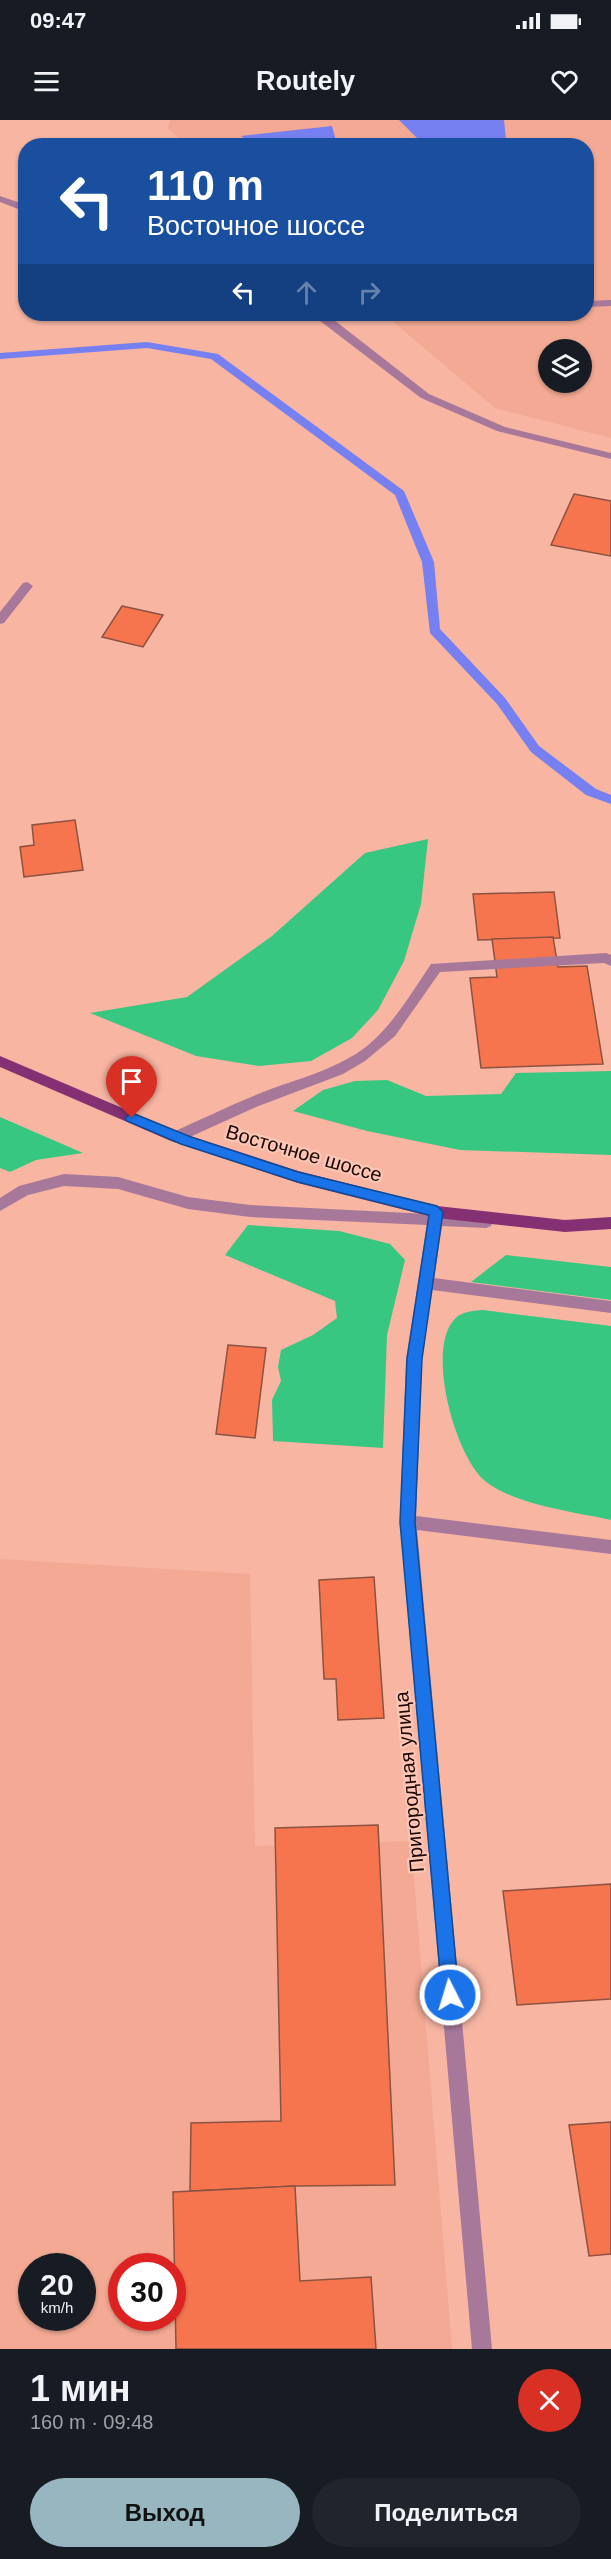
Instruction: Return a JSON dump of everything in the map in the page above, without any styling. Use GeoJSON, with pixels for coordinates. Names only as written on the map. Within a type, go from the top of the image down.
{"type":"FeatureCollection","features":[{"type":"Feature","properties":{"kind":"main road","name":"Восточное шоссе"},"geometry":{"type":"LineString","coordinates":[[0,1061],[176,1137],[298,1177],[436,1216]]}},
{"type":"Feature","properties":{"kind":"main road"},"geometry":{"type":"LineString","coordinates":[[565,1226],[611,1223]]}},
{"type":"Feature","properties":{"kind":"street"},"geometry":{"type":"LineString","coordinates":[[0,199],[18,206]]}},
{"type":"Feature","properties":{"kind":"street"},"geometry":{"type":"LineString","coordinates":[[594,304],[611,303]]}},
{"type":"Feature","properties":{"kind":"street"},"geometry":{"type":"LineString","coordinates":[[328,321],[426,396],[501,429],[611,456]]}},
{"type":"Feature","properties":{"kind":"street"},"geometry":{"type":"LineString","coordinates":[[0,620],[27,586]]}},
{"type":"Feature","properties":{"kind":"street"},"geometry":{"type":"LineString","coordinates":[[176,1137],[277,1093],[314,1082],[341,1069],[372,1049],[404,1014],[436,967],[606,958],[611,961]]}},
{"type":"Feature","properties":{"kind":"street"},"geometry":{"type":"LineString","coordinates":[[0,1205],[24,1190],[64,1180],[118,1183],[188,1203],[250,1211],[436,1216],[565,1226]]}},
{"type":"Feature","properties":{"kind":"street","name":"Пригородная улица"},"geometry":{"type":"LineString","coordinates":[[436,1216],[414,1359],[408,1522],[482,2349]]}},
{"type":"Feature","properties":{"kind":"street"},"geometry":{"type":"LineString","coordinates":[[424,1283],[611,1307]]}},
{"type":"Feature","properties":{"kind":"street"},"geometry":{"type":"LineString","coordinates":[[408,1522],[611,1547]]}},
{"type":"Feature","properties":{"kind":"shaded area"},"geometry":{"type":"Polygon","coordinates":[[[171,120],[611,120],[611,438],[495,408],[392,321],[594,321],[594,138],[179,138],[167,128],[171,120]]]}},
{"type":"Feature","properties":{"kind":"shaded area"},"geometry":{"type":"Polygon","coordinates":[[[0,1559],[250,1574],[255,1846],[411,1841],[452,2349],[0,2349],[0,1559]]]}},
{"type":"Feature","properties":{"kind":"green space"},"geometry":{"type":"Polygon","coordinates":[[[428,839],[421,904],[404,961],[378,1010],[352,1038],[311,1061],[259,1066],[196,1056],[90,1013],[187,997],[272,936],[365,853],[428,839]]]}},
{"type":"Feature","properties":{"kind":"green space"},"geometry":{"type":"Polygon","coordinates":[[[611,1071],[611,1155],[460,1150],[367,1131],[293,1111],[323,1090],[355,1081],[387,1080],[426,1096],[501,1094],[516,1073],[611,1071]]]}},
{"type":"Feature","properties":{"kind":"green space"},"geometry":{"type":"Polygon","coordinates":[[[0,1117],[83,1153],[36,1160],[10,1172],[0,1168],[0,1117]]]}},
{"type":"Feature","properties":{"kind":"green space"},"geometry":{"type":"Polygon","coordinates":[[[248,1225],[339,1231],[390,1244],[405,1260],[387,1335],[383,1448],[273,1441],[272,1400],[281,1381],[278,1367],[281,1350],[313,1335],[337,1318],[335,1301],[225,1255],[248,1225]]]}},
{"type":"Feature","properties":{"kind":"green space"},"geometry":{"type":"Polygon","coordinates":[[[506,1255],[611,1267],[611,1300],[471,1282],[506,1255]]]}},
{"type":"Feature","properties":{"kind":"green space"},"geometry":{"type":"Polygon","coordinates":[[[483,1310],[611,1326],[611,1520],[528,1502],[512,1496],[485,1481],[474,1468],[464,1450],[448,1402],[443,1354],[446,1335],[454,1320],[464,1313],[483,1310]]]}},
{"type":"Feature","properties":{"kind":"water"},"geometry":{"type":"Polygon","coordinates":[[[399,120],[504,120],[506,138],[417,138],[399,120]]]}},
{"type":"Feature","properties":{"kind":"water"},"geometry":{"type":"Polygon","coordinates":[[[332,126],[335,138],[244,138],[241,136],[332,126]]]}},
{"type":"Feature","properties":{"kind":"building"},"geometry":{"type":"Polygon","coordinates":[[[574,494],[611,501],[611,556],[551,545],[574,494]]]}},
{"type":"Feature","properties":{"kind":"building"},"geometry":{"type":"Polygon","coordinates":[[[122,606],[163,615],[143,647],[102,637],[122,606]]]}},
{"type":"Feature","properties":{"kind":"building"},"geometry":{"type":"Polygon","coordinates":[[[75,820],[83,870],[24,877],[20,847],[34,845],[32,825],[75,820]]]}},
{"type":"Feature","properties":{"kind":"building"},"geometry":{"type":"Polygon","coordinates":[[[554,892],[560,938],[478,940],[473,894],[554,892]]]}},
{"type":"Feature","properties":{"kind":"building"},"geometry":{"type":"Polygon","coordinates":[[[553,937],[558,967],[587,966],[603,1064],[481,1068],[470,978],[497,977],[492,939],[553,937]]]}},
{"type":"Feature","properties":{"kind":"building"},"geometry":{"type":"Polygon","coordinates":[[[228,1345],[266,1348],[255,1438],[216,1434],[228,1345]]]}},
{"type":"Feature","properties":{"kind":"building"},"geometry":{"type":"Polygon","coordinates":[[[374,1577],[384,1718],[338,1720],[336,1679],[324,1679],[319,1580],[374,1577]]]}},
{"type":"Feature","properties":{"kind":"building"},"geometry":{"type":"Polygon","coordinates":[[[378,1825],[395,2185],[295,2186],[190,2191],[191,2123],[281,2121],[275,1828],[378,1825]]]}},
{"type":"Feature","properties":{"kind":"building"},"geometry":{"type":"Polygon","coordinates":[[[611,1884],[611,1999],[517,2005],[503,1891],[611,1884]]]}},
{"type":"Feature","properties":{"kind":"building"},"geometry":{"type":"Polygon","coordinates":[[[611,2122],[611,2254],[589,2256],[569,2125],[611,2122]]]}},
{"type":"Feature","properties":{"kind":"building"},"geometry":{"type":"Polygon","coordinates":[[[295,2186],[300,2281],[371,2277],[376,2349],[176,2349],[176,2331],[186,2331],[186,2253],[174,2253],[173,2192],[295,2186]]]}},
{"type":"Feature","properties":{"kind":"waterway"},"geometry":{"type":"LineString","coordinates":[[0,356],[147,345],[214,356],[400,493],[428,562],[434,630],[501,701],[535,749],[591,792],[611,800]]}},
{"type":"Feature","properties":{"kind":"route"},"geometry":{"type":"LineString","coordinates":[[132,1118],[176,1137],[298,1177],[437,1212],[424,1283],[414,1359],[408,1522],[450,1995]]}}]}
